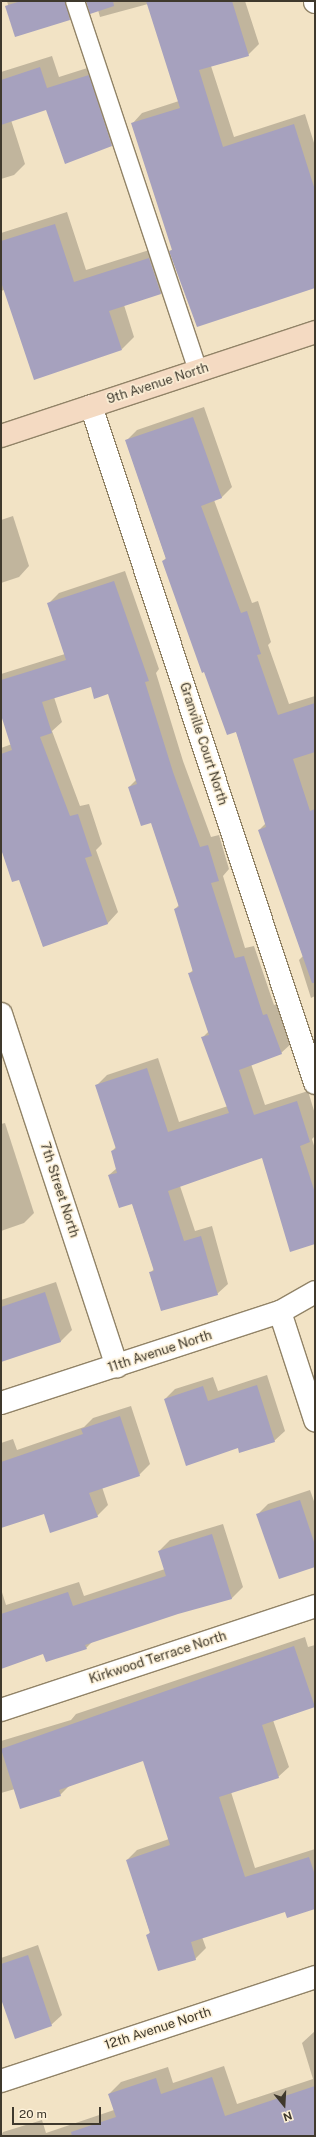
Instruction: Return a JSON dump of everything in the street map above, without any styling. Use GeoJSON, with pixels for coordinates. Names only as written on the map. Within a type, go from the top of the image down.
{"type":"FeatureCollection","features":[{"type":"Feature","properties":{"kind":"street","name":"9th Avenue North"},"geometry":{"type":"LineString","coordinates":[[1,436],[315,332]]}},
{"type":"Feature","properties":{"kind":"street","name":"Granville Court North"},"geometry":{"type":"LineString","coordinates":[[91,406],[315,1083]]}},
{"type":"Feature","properties":{"kind":"street","name":"7th Street North"},"geometry":{"type":"LineString","coordinates":[[1,1014],[118,1366]]}},
{"type":"Feature","properties":{"kind":"street","name":"11th Avenue North"},"geometry":{"type":"LineString","coordinates":[[1,1403],[280,1312],[315,1292]]}},
{"type":"Feature","properties":{"kind":"street"},"geometry":{"type":"LineString","coordinates":[[280,1312],[315,1420]]}},
{"type":"Feature","properties":{"kind":"street","name":"Kirkwood Terrace North"},"geometry":{"type":"LineString","coordinates":[[1,1710],[315,1606]]}},
{"type":"Feature","properties":{"kind":"street","name":"12th Avenue North"},"geometry":{"type":"LineString","coordinates":[[1,2081],[315,1977]]}},
{"type":"Feature","properties":{"kind":"lane"},"geometry":{"type":"LineString","coordinates":[[75,1],[198,371]]}},
{"type":"Feature","properties":{"kind":"building"},"geometry":{"type":"Polygon","coordinates":[[[21,1],[65,1],[70,20],[15,37],[5,6],[21,1]]]}},
{"type":"Feature","properties":{"kind":"building"},"geometry":{"type":"Polygon","coordinates":[[[86,1],[113,1],[114,6],[90,14],[86,1]]]}},
{"type":"Feature","properties":{"kind":"building"},"geometry":{"type":"Polygon","coordinates":[[[146,1],[232,1],[249,56],[199,70],[223,147],[294,124],[315,190],[315,288],[197,327],[169,251],[172,250],[131,123],[180,108],[146,1]]]}},
{"type":"Feature","properties":{"kind":"building"},"geometry":{"type":"Polygon","coordinates":[[[40,67],[47,88],[89,75],[112,146],[65,164],[46,110],[1,125],[1,80],[40,67]]]}},
{"type":"Feature","properties":{"kind":"building"},"geometry":{"type":"Polygon","coordinates":[[[55,224],[74,282],[149,258],[161,294],[109,311],[122,350],[34,380],[1,282],[1,241],[55,224]]]}},
{"type":"Feature","properties":{"kind":"building"},"geometry":{"type":"Polygon","coordinates":[[[193,417],[222,498],[201,506],[241,613],[247,611],[261,654],[257,655],[278,715],[315,703],[315,752],[293,759],[310,811],[315,809],[315,983],[312,983],[258,830],[266,827],[236,732],[227,735],[204,672],[202,673],[162,561],[166,559],[125,440],[193,417]]]}},
{"type":"Feature","properties":{"kind":"building"},"geometry":{"type":"Polygon","coordinates":[[[114,581],[149,681],[145,682],[173,772],[200,847],[208,845],[219,881],[211,883],[235,958],[244,956],[263,1015],[267,1014],[282,1054],[239,1070],[254,1115],[297,1101],[310,1142],[300,1146],[315,1193],[315,1244],[290,1252],[262,1158],[168,1191],[184,1241],[201,1236],[218,1295],[161,1311],[149,1272],[154,1271],[132,1204],[119,1208],[108,1175],[117,1173],[111,1151],[116,1149],[95,1085],[147,1068],[168,1132],[229,1113],[201,1037],[209,1035],[188,973],[193,972],[174,909],[179,907],[151,823],[141,826],[128,787],[137,784],[108,694],[94,699],[91,687],[42,702],[52,733],[40,737],[70,816],[78,814],[92,856],[85,858],[108,924],[43,947],[19,880],[12,882],[1,849],[1,754],[12,750],[1,715],[1,680],[66,660],[47,603],[114,581]]]}},
{"type":"Feature","properties":{"kind":"building"},"geometry":{"type":"Polygon","coordinates":[[[45,1292],[61,1342],[1,1362],[1,1307],[45,1292]]]}},
{"type":"Feature","properties":{"kind":"building"},"geometry":{"type":"Polygon","coordinates":[[[257,1385],[275,1442],[239,1453],[238,1448],[186,1466],[164,1399],[203,1386],[208,1401],[257,1385]]]}},
{"type":"Feature","properties":{"kind":"building"},"geometry":{"type":"Polygon","coordinates":[[[120,1416],[140,1476],[89,1493],[98,1517],[50,1533],[44,1514],[1,1528],[1,1462],[83,1434],[81,1429],[120,1416]]]}},
{"type":"Feature","properties":{"kind":"building"},"geometry":{"type":"Polygon","coordinates":[[[300,1500],[315,1545],[315,1567],[279,1579],[256,1514],[300,1500]]]}},
{"type":"Feature","properties":{"kind":"building"},"geometry":{"type":"Polygon","coordinates":[[[212,1534],[232,1599],[178,1614],[85,1645],[87,1649],[46,1662],[43,1654],[1,1669],[1,1614],[68,1592],[73,1606],[166,1576],[158,1551],[212,1534]]]}},
{"type":"Feature","properties":{"kind":"building"},"geometry":{"type":"Polygon","coordinates":[[[294,1646],[315,1707],[262,1725],[279,1778],[219,1797],[245,1877],[309,1857],[315,1875],[315,1909],[287,1918],[285,1912],[191,1942],[196,1960],[158,1971],[146,1935],[150,1933],[126,1860],[170,1845],[143,1761],[59,1790],[61,1796],[20,1809],[1,1749],[294,1646]]]}},
{"type":"Feature","properties":{"kind":"building"},"geometry":{"type":"Polygon","coordinates":[[[28,1955],[52,2026],[15,2039],[1,1999],[1,1964],[28,1955]]]}},
{"type":"Feature","properties":{"kind":"building"},"geometry":{"type":"Polygon","coordinates":[[[212,2077],[225,2116],[315,2086],[315,2136],[72,2136],[71,2132],[116,2117],[108,2094],[156,2078],[161,2094],[212,2077]]]}}]}
